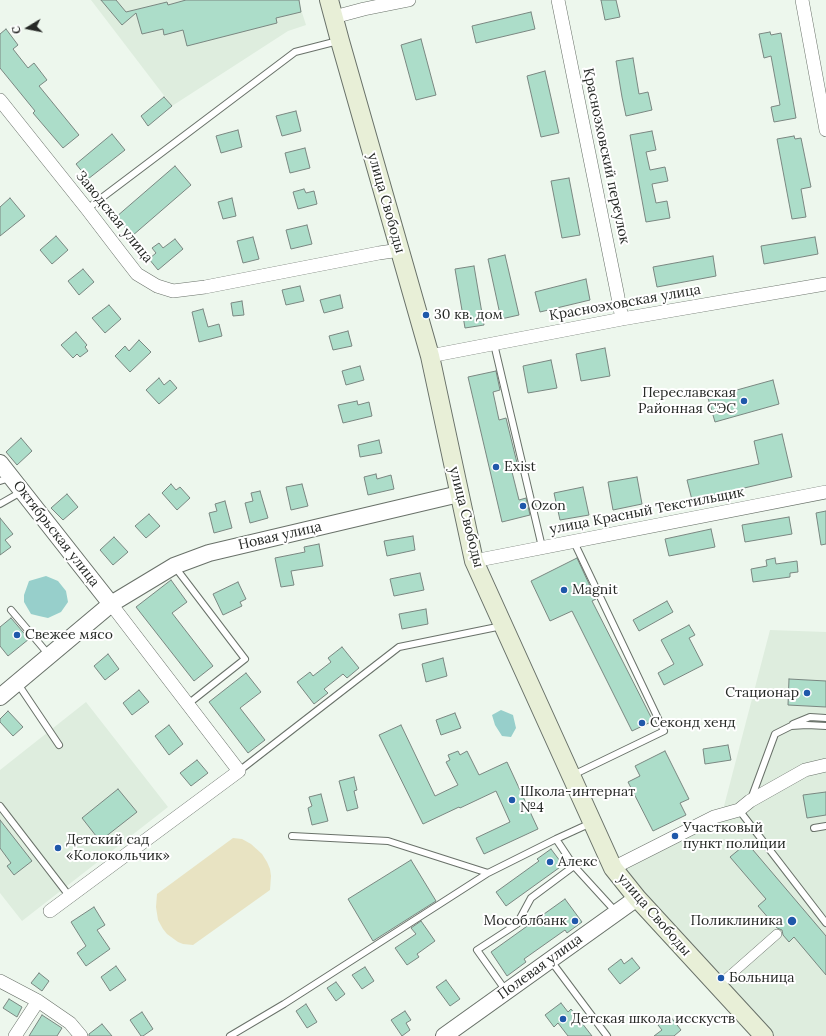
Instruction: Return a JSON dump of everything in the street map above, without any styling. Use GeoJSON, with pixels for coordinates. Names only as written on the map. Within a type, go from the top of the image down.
{"type":"FeatureCollection","features":[{"type":"Feature","properties":{"kind":"main road","name":"улица Свободы"},"geometry":{"type":"LineString","coordinates":[[331,12],[430,356],[474,561],[613,868],[637,898],[764,1036]]}},
{"type":"Feature","properties":{"kind":"street"},"geometry":{"type":"LineString","coordinates":[[331,12],[364,9],[409,0]]}},
{"type":"Feature","properties":{"kind":"street","name":"Красноэховский переулок"},"geometry":{"type":"LineString","coordinates":[[558,0],[622,319]]}},
{"type":"Feature","properties":{"kind":"street"},"geometry":{"type":"LineString","coordinates":[[802,0],[826,130]]}},
{"type":"Feature","properties":{"kind":"street","name":"Заводская улица"},"geometry":{"type":"LineString","coordinates":[[0,100],[138,274],[157,286],[173,291],[205,287],[400,250]]}},
{"type":"Feature","properties":{"kind":"street","name":"Красноэховская улица"},"geometry":{"type":"LineString","coordinates":[[430,356],[622,319],[826,284]]}},
{"type":"Feature","properties":{"kind":"street","name":"Октябрьская улица"},"geometry":{"type":"LineString","coordinates":[[0,463],[6,479],[22,491],[111,604]]}},
{"type":"Feature","properties":{"kind":"street","name":"улица Красный Текстильщик"},"geometry":{"type":"LineString","coordinates":[[474,561],[826,492]]}},
{"type":"Feature","properties":{"kind":"street","name":"Новая улица"},"geometry":{"type":"LineString","coordinates":[[0,697],[111,604],[174,566],[209,553],[459,494]]}},
{"type":"Feature","properties":{"kind":"street"},"geometry":{"type":"LineString","coordinates":[[50,911],[239,771],[111,604]]}},
{"type":"Feature","properties":{"kind":"street"},"geometry":{"type":"LineString","coordinates":[[613,868],[714,817],[739,810],[805,770],[826,765]]}},
{"type":"Feature","properties":{"kind":"street","name":"Полевая улица"},"geometry":{"type":"LineString","coordinates":[[444,1036],[637,898]]}},
{"type":"Feature","properties":{"kind":"street"},"geometry":{"type":"LineString","coordinates":[[718,986],[777,934]]}},
{"type":"Feature","properties":{"kind":"street"},"geometry":{"type":"LineString","coordinates":[[0,981],[38,1001],[70,1023],[80,1036]]}},
{"type":"Feature","properties":{"kind":"street"},"geometry":{"type":"LineString","coordinates":[[15,1036],[38,1001]]}},
{"type":"Feature","properties":{"kind":"lane"},"geometry":{"type":"LineString","coordinates":[[87,209],[295,52],[340,41]]}},
{"type":"Feature","properties":{"kind":"lane"},"geometry":{"type":"LineString","coordinates":[[494,344],[542,547]]}},
{"type":"Feature","properties":{"kind":"lane"},"geometry":{"type":"LineString","coordinates":[[0,504],[22,491]]}},
{"type":"Feature","properties":{"kind":"lane"},"geometry":{"type":"LineString","coordinates":[[572,776],[664,731],[574,542]]}},
{"type":"Feature","properties":{"kind":"lane"},"geometry":{"type":"LineString","coordinates":[[174,566],[245,659],[188,704]]}},
{"type":"Feature","properties":{"kind":"lane"},"geometry":{"type":"LineString","coordinates":[[12,610],[49,655]]}},
{"type":"Feature","properties":{"kind":"lane"},"geometry":{"type":"LineString","coordinates":[[239,771],[399,647],[504,626]]}},
{"type":"Feature","properties":{"kind":"lane"},"geometry":{"type":"LineString","coordinates":[[17,683],[59,745]]}},
{"type":"Feature","properties":{"kind":"lane"},"geometry":{"type":"LineString","coordinates":[[750,802],[775,734],[810,717],[826,718]]}},
{"type":"Feature","properties":{"kind":"lane"},"geometry":{"type":"LineString","coordinates":[[791,726],[826,726]]}},
{"type":"Feature","properties":{"kind":"lane"},"geometry":{"type":"LineString","coordinates":[[0,806],[70,897]]}},
{"type":"Feature","properties":{"kind":"lane"},"geometry":{"type":"LineString","coordinates":[[739,810],[826,923]]}},
{"type":"Feature","properties":{"kind":"lane"},"geometry":{"type":"LineString","coordinates":[[230,1036],[284,1004],[488,873],[556,838],[592,822]]}},
{"type":"Feature","properties":{"kind":"lane"},"geometry":{"type":"LineString","coordinates":[[814,828],[826,826]]}},
{"type":"Feature","properties":{"kind":"lane"},"geometry":{"type":"LineString","coordinates":[[292,836],[388,841],[488,873]]}},
{"type":"Feature","properties":{"kind":"lane"},"geometry":{"type":"LineString","coordinates":[[556,838],[574,866],[616,912]]}},
{"type":"Feature","properties":{"kind":"lane"},"geometry":{"type":"LineString","coordinates":[[506,991],[477,950],[517,924],[531,898],[574,866]]}},
{"type":"Feature","properties":{"kind":"lane"},"geometry":{"type":"LineString","coordinates":[[550,960],[607,1036]]}},
{"type":"Feature","properties":{"kind":"shaded area"},"geometry":{"type":"Polygon","coordinates":[[[91,0],[298,0],[306,25],[288,31],[172,106],[91,0]]]}},
{"type":"Feature","properties":{"kind":"shaded area"},"geometry":{"type":"Polygon","coordinates":[[[770,630],[826,632],[826,1036],[765,1036],[613,868],[723,810],[770,630]]]}},
{"type":"Feature","properties":{"kind":"shaded area","name":"Детский сад «Колокольчик»"},"geometry":{"type":"Polygon","coordinates":[[[86,702],[168,807],[22,921],[0,893],[0,770],[86,702]]]}},
{"type":"Feature","properties":{"kind":"shaded area"},"geometry":{"type":"Polygon","coordinates":[[[233,838],[242,839],[251,844],[262,854],[270,869],[270,890],[193,945],[178,942],[167,934],[158,920],[156,907],[157,894],[233,838]]]}},
{"type":"Feature","properties":{"kind":"water"},"geometry":{"type":"Polygon","coordinates":[[[46,576],[58,581],[66,591],[68,602],[61,612],[48,618],[31,614],[24,602],[24,595],[29,581],[46,576]]]}},
{"type":"Feature","properties":{"kind":"water"},"geometry":{"type":"Polygon","coordinates":[[[501,710],[513,715],[516,728],[511,737],[502,736],[495,725],[492,715],[501,710]]]}},
{"type":"Feature","properties":{"kind":"building"},"geometry":{"type":"Polygon","coordinates":[[[101,0],[116,0],[126,12],[167,2],[168,5],[186,0],[299,0],[301,12],[276,18],[277,23],[187,46],[183,30],[164,35],[163,29],[142,34],[136,13],[122,25],[101,0]]]}},
{"type":"Feature","properties":{"kind":"building"},"geometry":{"type":"Polygon","coordinates":[[[601,0],[616,0],[620,17],[605,20],[601,0]]]}},
{"type":"Feature","properties":{"kind":"building"},"geometry":{"type":"Polygon","coordinates":[[[531,12],[535,29],[476,43],[472,26],[531,12]]]}},
{"type":"Feature","properties":{"kind":"building"},"geometry":{"type":"Polygon","coordinates":[[[6,29],[18,45],[13,49],[28,68],[34,63],[47,80],[39,86],[79,135],[63,148],[33,113],[35,111],[0,68],[0,34],[6,29]]]}},
{"type":"Feature","properties":{"kind":"building"},"geometry":{"type":"Polygon","coordinates":[[[770,32],[771,35],[781,33],[796,118],[774,122],[771,107],[780,105],[771,56],[764,58],[759,34],[770,32]]]}},
{"type":"Feature","properties":{"kind":"building"},"geometry":{"type":"Polygon","coordinates":[[[421,39],[436,95],[416,100],[401,45],[421,39]]]}},
{"type":"Feature","properties":{"kind":"building"},"geometry":{"type":"Polygon","coordinates":[[[633,58],[639,94],[648,92],[652,110],[626,116],[616,61],[633,58]]]}},
{"type":"Feature","properties":{"kind":"building"},"geometry":{"type":"Polygon","coordinates":[[[545,71],[559,133],[541,137],[527,76],[545,71]]]}},
{"type":"Feature","properties":{"kind":"building"},"geometry":{"type":"Polygon","coordinates":[[[164,97],[172,106],[148,126],[141,116],[164,97]]]}},
{"type":"Feature","properties":{"kind":"building"},"geometry":{"type":"Polygon","coordinates":[[[296,111],[301,131],[282,136],[276,116],[296,111]]]}},
{"type":"Feature","properties":{"kind":"building"},"geometry":{"type":"Polygon","coordinates":[[[238,130],[242,147],[221,153],[216,136],[238,130]]]}},
{"type":"Feature","properties":{"kind":"building"},"geometry":{"type":"Polygon","coordinates":[[[652,131],[656,150],[646,152],[650,170],[665,167],[668,181],[652,184],[656,203],[667,201],[670,218],[646,222],[630,135],[652,131]]]}},
{"type":"Feature","properties":{"kind":"building"},"geometry":{"type":"Polygon","coordinates":[[[112,134],[125,150],[88,179],[76,164],[112,134]]]}},
{"type":"Feature","properties":{"kind":"building"},"geometry":{"type":"Polygon","coordinates":[[[794,136],[795,139],[801,138],[811,187],[801,189],[806,217],[792,219],[777,139],[794,136]]]}},
{"type":"Feature","properties":{"kind":"building"},"geometry":{"type":"Polygon","coordinates":[[[305,148],[310,168],[290,173],[285,153],[305,148]]]}},
{"type":"Feature","properties":{"kind":"building"},"geometry":{"type":"Polygon","coordinates":[[[175,166],[191,185],[132,236],[116,217],[175,166]]]}},
{"type":"Feature","properties":{"kind":"building"},"geometry":{"type":"Polygon","coordinates":[[[569,178],[580,235],[562,238],[551,181],[569,178]]]}},
{"type":"Feature","properties":{"kind":"building"},"geometry":{"type":"Polygon","coordinates":[[[304,189],[306,193],[314,191],[317,204],[298,209],[293,192],[304,189]]]}},
{"type":"Feature","properties":{"kind":"building"},"geometry":{"type":"Polygon","coordinates":[[[10,198],[25,216],[0,236],[0,207],[10,198]]]}},
{"type":"Feature","properties":{"kind":"building"},"geometry":{"type":"Polygon","coordinates":[[[232,198],[236,216],[223,219],[218,202],[232,198]]]}},
{"type":"Feature","properties":{"kind":"building"},"geometry":{"type":"Polygon","coordinates":[[[307,225],[312,244],[291,249],[286,230],[307,225]]]}},
{"type":"Feature","properties":{"kind":"building"},"geometry":{"type":"Polygon","coordinates":[[[56,236],[68,250],[52,264],[40,250],[56,236]]]}},
{"type":"Feature","properties":{"kind":"building"},"geometry":{"type":"Polygon","coordinates":[[[253,237],[259,259],[243,263],[237,241],[253,237]]]}},
{"type":"Feature","properties":{"kind":"building"},"geometry":{"type":"Polygon","coordinates":[[[815,237],[818,254],[764,264],[761,246],[815,237]]]}},
{"type":"Feature","properties":{"kind":"building"},"geometry":{"type":"Polygon","coordinates":[[[175,239],[183,249],[158,270],[149,259],[156,253],[152,248],[159,243],[163,248],[175,239]]]}},
{"type":"Feature","properties":{"kind":"building"},"geometry":{"type":"Polygon","coordinates":[[[505,255],[519,315],[501,319],[488,259],[505,255]]]}},
{"type":"Feature","properties":{"kind":"building"},"geometry":{"type":"Polygon","coordinates":[[[713,256],[716,276],[657,287],[653,267],[713,256]]]}},
{"type":"Feature","properties":{"kind":"building"},"geometry":{"type":"Polygon","coordinates":[[[474,266],[484,325],[465,328],[455,269],[474,266]]]}},
{"type":"Feature","properties":{"kind":"building"},"geometry":{"type":"Polygon","coordinates":[[[83,269],[94,282],[79,295],[68,281],[83,269]]]}},
{"type":"Feature","properties":{"kind":"building"},"geometry":{"type":"Polygon","coordinates":[[[586,279],[590,300],[540,312],[535,292],[586,279]]]}},
{"type":"Feature","properties":{"kind":"building"},"geometry":{"type":"Polygon","coordinates":[[[300,286],[304,301],[286,305],[282,290],[300,286]]]}},
{"type":"Feature","properties":{"kind":"building"},"geometry":{"type":"Polygon","coordinates":[[[340,295],[343,308],[324,313],[320,300],[340,295]]]}},
{"type":"Feature","properties":{"kind":"building"},"geometry":{"type":"Polygon","coordinates":[[[242,301],[244,315],[233,316],[231,303],[242,301]]]}},
{"type":"Feature","properties":{"kind":"building"},"geometry":{"type":"Polygon","coordinates":[[[109,305],[121,319],[105,333],[92,318],[109,305]]]}},
{"type":"Feature","properties":{"kind":"building"},"geometry":{"type":"Polygon","coordinates":[[[203,309],[208,327],[219,324],[222,336],[199,342],[192,312],[203,309]]]}},
{"type":"Feature","properties":{"kind":"building"},"geometry":{"type":"Polygon","coordinates":[[[348,331],[352,346],[333,350],[329,336],[348,331]]]}},
{"type":"Feature","properties":{"kind":"building"},"geometry":{"type":"Polygon","coordinates":[[[76,332],[87,345],[85,347],[88,351],[80,357],[77,354],[73,358],[61,345],[76,332]]]}},
{"type":"Feature","properties":{"kind":"building"},"geometry":{"type":"Polygon","coordinates":[[[139,340],[151,352],[130,372],[115,356],[125,346],[129,351],[139,340]]]}},
{"type":"Feature","properties":{"kind":"building"},"geometry":{"type":"Polygon","coordinates":[[[605,348],[610,376],[581,381],[576,354],[605,348]]]}},
{"type":"Feature","properties":{"kind":"building"},"geometry":{"type":"Polygon","coordinates":[[[551,360],[557,388],[528,393],[523,366],[551,360]]]}},
{"type":"Feature","properties":{"kind":"building"},"geometry":{"type":"Polygon","coordinates":[[[360,366],[364,380],[346,385],[342,371],[360,366]]]}},
{"type":"Feature","properties":{"kind":"building"},"geometry":{"type":"Polygon","coordinates":[[[496,371],[500,390],[493,392],[499,420],[506,418],[519,471],[512,472],[519,500],[526,498],[530,515],[502,522],[468,377],[496,371]]]}},
{"type":"Feature","properties":{"kind":"building"},"geometry":{"type":"Polygon","coordinates":[[[159,378],[164,385],[170,380],[177,388],[159,404],[146,390],[159,378]]]}},
{"type":"Feature","properties":{"kind":"building","name":"Переславская Районная СЭС"},"geometry":{"type":"Polygon","coordinates":[[[773,380],[779,404],[715,422],[708,398],[773,380]]]}},
{"type":"Feature","properties":{"kind":"building"},"geometry":{"type":"Polygon","coordinates":[[[357,401],[358,405],[369,402],[372,416],[343,423],[338,405],[357,401]]]}},
{"type":"Feature","properties":{"kind":"building"},"geometry":{"type":"Polygon","coordinates":[[[782,434],[792,477],[692,500],[687,480],[759,464],[754,441],[782,434]]]}},
{"type":"Feature","properties":{"kind":"building"},"geometry":{"type":"Polygon","coordinates":[[[21,438],[32,451],[17,465],[6,452],[21,438]]]}},
{"type":"Feature","properties":{"kind":"building"},"geometry":{"type":"Polygon","coordinates":[[[379,440],[382,453],[360,457],[358,445],[379,440]]]}},
{"type":"Feature","properties":{"kind":"building"},"geometry":{"type":"Polygon","coordinates":[[[376,474],[377,479],[391,475],[394,489],[368,495],[364,477],[376,474]]]}},
{"type":"Feature","properties":{"kind":"building"},"geometry":{"type":"Polygon","coordinates":[[[637,477],[642,504],[613,510],[608,482],[637,477]]]}},
{"type":"Feature","properties":{"kind":"building"},"geometry":{"type":"Polygon","coordinates":[[[171,484],[176,490],[180,487],[190,498],[177,510],[162,493],[171,484]]]}},
{"type":"Feature","properties":{"kind":"building"},"geometry":{"type":"Polygon","coordinates":[[[302,484],[308,506],[291,510],[286,487],[302,484]]]}},
{"type":"Feature","properties":{"kind":"building"},"geometry":{"type":"Polygon","coordinates":[[[583,487],[589,515],[560,520],[554,493],[583,487]]]}},
{"type":"Feature","properties":{"kind":"building"},"geometry":{"type":"Polygon","coordinates":[[[260,491],[268,518],[250,523],[245,503],[253,501],[251,493],[260,491]]]}},
{"type":"Feature","properties":{"kind":"building"},"geometry":{"type":"Polygon","coordinates":[[[67,494],[78,507],[63,520],[51,508],[67,494]]]}},
{"type":"Feature","properties":{"kind":"building"},"geometry":{"type":"Polygon","coordinates":[[[225,501],[232,528],[214,533],[209,513],[217,511],[215,504],[225,501]]]}},
{"type":"Feature","properties":{"kind":"building"},"geometry":{"type":"Polygon","coordinates":[[[826,511],[826,544],[821,545],[816,513],[826,511]]]}},
{"type":"Feature","properties":{"kind":"building"},"geometry":{"type":"Polygon","coordinates":[[[149,514],[160,526],[146,538],[135,526],[149,514]]]}},
{"type":"Feature","properties":{"kind":"building"},"geometry":{"type":"Polygon","coordinates":[[[789,517],[792,534],[745,542],[742,525],[789,517]]]}},
{"type":"Feature","properties":{"kind":"building"},"geometry":{"type":"Polygon","coordinates":[[[0,518],[13,534],[5,540],[11,547],[0,555],[0,518]]]}},
{"type":"Feature","properties":{"kind":"building"},"geometry":{"type":"Polygon","coordinates":[[[711,529],[715,547],[669,556],[665,539],[711,529]]]}},
{"type":"Feature","properties":{"kind":"building"},"geometry":{"type":"Polygon","coordinates":[[[413,536],[415,550],[387,556],[384,541],[413,536]]]}},
{"type":"Feature","properties":{"kind":"building"},"geometry":{"type":"Polygon","coordinates":[[[114,537],[128,552],[113,565],[100,550],[114,537]]]}},
{"type":"Feature","properties":{"kind":"building"},"geometry":{"type":"Polygon","coordinates":[[[319,544],[323,566],[291,571],[294,585],[281,587],[275,558],[305,552],[304,547],[319,544]]]}},
{"type":"Feature","properties":{"kind":"building"},"geometry":{"type":"Polygon","coordinates":[[[577,558],[596,599],[592,601],[653,721],[632,731],[572,611],[550,621],[531,581],[577,558]]]}},
{"type":"Feature","properties":{"kind":"building"},"geometry":{"type":"Polygon","coordinates":[[[775,558],[776,564],[797,561],[798,572],[790,573],[790,577],[753,582],[751,569],[767,566],[766,560],[775,558]]]}},
{"type":"Feature","properties":{"kind":"building"},"geometry":{"type":"Polygon","coordinates":[[[420,573],[424,590],[394,596],[390,579],[420,573]]]}},
{"type":"Feature","properties":{"kind":"building"},"geometry":{"type":"Polygon","coordinates":[[[171,580],[187,602],[172,613],[213,666],[194,681],[136,607],[171,580]]]}},
{"type":"Feature","properties":{"kind":"building"},"geometry":{"type":"Polygon","coordinates":[[[238,582],[246,599],[240,602],[242,606],[223,615],[213,594],[238,582]]]}},
{"type":"Feature","properties":{"kind":"building"},"geometry":{"type":"Polygon","coordinates":[[[667,601],[673,612],[639,631],[633,620],[667,601]]]}},
{"type":"Feature","properties":{"kind":"building"},"geometry":{"type":"Polygon","coordinates":[[[426,609],[428,624],[402,629],[399,614],[426,609]]]}},
{"type":"Feature","properties":{"kind":"building"},"geometry":{"type":"Polygon","coordinates":[[[11,618],[29,639],[8,656],[0,646],[0,627],[11,618]]]}},
{"type":"Feature","properties":{"kind":"building"},"geometry":{"type":"Polygon","coordinates":[[[689,625],[695,635],[689,638],[703,665],[664,685],[658,673],[674,664],[661,640],[689,625]]]}},
{"type":"Feature","properties":{"kind":"building"},"geometry":{"type":"Polygon","coordinates":[[[342,647],[359,668],[347,678],[343,674],[324,689],[328,693],[314,704],[297,682],[310,672],[313,676],[331,662],[328,658],[342,647]]]}},
{"type":"Feature","properties":{"kind":"building"},"geometry":{"type":"Polygon","coordinates":[[[108,654],[119,669],[105,680],[94,666],[108,654]]]}},
{"type":"Feature","properties":{"kind":"building"},"geometry":{"type":"Polygon","coordinates":[[[443,658],[447,676],[426,682],[422,664],[443,658]]]}},
{"type":"Feature","properties":{"kind":"building"},"geometry":{"type":"Polygon","coordinates":[[[246,673],[261,692],[240,708],[265,740],[248,753],[209,702],[246,673]]]}},
{"type":"Feature","properties":{"kind":"building","name":"Стационар"},"geometry":{"type":"Polygon","coordinates":[[[789,679],[826,681],[826,707],[788,705],[789,679]]]}},
{"type":"Feature","properties":{"kind":"building"},"geometry":{"type":"Polygon","coordinates":[[[139,690],[149,702],[132,715],[123,703],[139,690]]]}},
{"type":"Feature","properties":{"kind":"building"},"geometry":{"type":"Polygon","coordinates":[[[8,711],[23,727],[13,736],[0,722],[0,719],[8,711]]]}},
{"type":"Feature","properties":{"kind":"building"},"geometry":{"type":"Polygon","coordinates":[[[455,713],[461,728],[441,735],[436,720],[455,713]]]}},
{"type":"Feature","properties":{"kind":"building"},"geometry":{"type":"Polygon","coordinates":[[[169,725],[183,744],[169,755],[155,736],[169,725]]]}},
{"type":"Feature","properties":{"kind":"building"},"geometry":{"type":"Polygon","coordinates":[[[401,725],[435,796],[458,785],[446,762],[450,760],[448,755],[458,751],[460,755],[467,751],[479,775],[507,762],[538,829],[484,854],[476,838],[510,822],[496,791],[423,824],[379,735],[401,725]]]}},
{"type":"Feature","properties":{"kind":"building"},"geometry":{"type":"Polygon","coordinates":[[[728,745],[731,760],[705,764],[703,749],[728,745]]]}},
{"type":"Feature","properties":{"kind":"building"},"geometry":{"type":"Polygon","coordinates":[[[665,751],[689,799],[680,803],[686,815],[653,831],[628,782],[640,776],[635,766],[665,751]]]}},
{"type":"Feature","properties":{"kind":"building"},"geometry":{"type":"Polygon","coordinates":[[[197,760],[208,773],[191,786],[180,773],[197,760]]]}},
{"type":"Feature","properties":{"kind":"building"},"geometry":{"type":"Polygon","coordinates":[[[354,777],[357,790],[354,791],[358,808],[347,811],[339,781],[354,777]]]}},
{"type":"Feature","properties":{"kind":"building"},"geometry":{"type":"Polygon","coordinates":[[[118,789],[137,812],[100,841],[82,818],[118,789]]]}},
{"type":"Feature","properties":{"kind":"building"},"geometry":{"type":"Polygon","coordinates":[[[826,792],[826,815],[807,818],[803,795],[826,792]]]}},
{"type":"Feature","properties":{"kind":"building"},"geometry":{"type":"Polygon","coordinates":[[[321,794],[328,821],[312,825],[308,808],[312,806],[309,797],[321,794]]]}},
{"type":"Feature","properties":{"kind":"building"},"geometry":{"type":"Polygon","coordinates":[[[0,820],[32,861],[14,875],[7,866],[11,863],[0,848],[0,820]]]}},
{"type":"Feature","properties":{"kind":"building","name":"Поликлиника"},"geometry":{"type":"Polygon","coordinates":[[[747,843],[826,936],[826,975],[794,937],[789,942],[783,935],[782,930],[777,928],[758,906],[766,899],[730,857],[747,843]]]}},
{"type":"Feature","properties":{"kind":"building"},"geometry":{"type":"Polygon","coordinates":[[[551,849],[563,865],[506,906],[496,892],[539,861],[537,859],[551,849]]]}},
{"type":"Feature","properties":{"kind":"building"},"geometry":{"type":"Polygon","coordinates":[[[411,860],[436,901],[373,941],[348,899],[411,860]]]}},
{"type":"Feature","properties":{"kind":"building"},"geometry":{"type":"Polygon","coordinates":[[[565,899],[582,922],[567,933],[565,930],[524,959],[526,962],[507,976],[491,952],[565,899]]]}},
{"type":"Feature","properties":{"kind":"building"},"geometry":{"type":"Polygon","coordinates":[[[94,907],[105,925],[97,930],[110,949],[86,966],[77,953],[86,946],[71,922],[94,907]]]}},
{"type":"Feature","properties":{"kind":"building"},"geometry":{"type":"Polygon","coordinates":[[[421,921],[435,941],[417,954],[419,957],[407,965],[395,948],[416,934],[411,928],[421,921]]]}},
{"type":"Feature","properties":{"kind":"building"},"geometry":{"type":"Polygon","coordinates":[[[632,958],[640,968],[620,984],[608,969],[621,959],[624,964],[632,958]]]}},
{"type":"Feature","properties":{"kind":"building"},"geometry":{"type":"Polygon","coordinates":[[[116,966],[126,980],[110,991],[101,977],[116,966]]]}},
{"type":"Feature","properties":{"kind":"building"},"geometry":{"type":"Polygon","coordinates":[[[365,967],[374,981],[362,989],[352,975],[365,967]]]}},
{"type":"Feature","properties":{"kind":"building"},"geometry":{"type":"Polygon","coordinates":[[[39,973],[49,981],[42,991],[31,983],[39,973]]]}},
{"type":"Feature","properties":{"kind":"building"},"geometry":{"type":"Polygon","coordinates":[[[446,980],[460,999],[450,1006],[436,987],[446,980]]]}},
{"type":"Feature","properties":{"kind":"building"},"geometry":{"type":"Polygon","coordinates":[[[336,982],[345,994],[336,1001],[327,988],[336,982]]]}},
{"type":"Feature","properties":{"kind":"building"},"geometry":{"type":"Polygon","coordinates":[[[9,999],[22,1007],[17,1017],[3,1008],[9,999]]]}},
{"type":"Feature","properties":{"kind":"building","name":"Детская школа исскуств"},"geometry":{"type":"Polygon","coordinates":[[[561,1003],[568,1012],[571,1009],[592,1036],[568,1036],[558,1023],[554,1027],[545,1015],[561,1003]]]}},
{"type":"Feature","properties":{"kind":"building"},"geometry":{"type":"Polygon","coordinates":[[[306,1004],[317,1022],[307,1028],[296,1011],[306,1004]]]}},
{"type":"Feature","properties":{"kind":"building"},"geometry":{"type":"Polygon","coordinates":[[[405,1011],[411,1020],[406,1023],[410,1030],[402,1036],[391,1020],[405,1011]]]}},
{"type":"Feature","properties":{"kind":"building"},"geometry":{"type":"Polygon","coordinates":[[[142,1012],[153,1029],[141,1036],[130,1020],[142,1012]]]}},
{"type":"Feature","properties":{"kind":"building"},"geometry":{"type":"Polygon","coordinates":[[[42,1015],[62,1028],[57,1036],[29,1036],[42,1015]]]}},
{"type":"Feature","properties":{"kind":"building"},"geometry":{"type":"Polygon","coordinates":[[[670,1016],[681,1030],[674,1036],[654,1036],[662,1030],[658,1025],[670,1016]]]}},
{"type":"Feature","properties":{"kind":"building"},"geometry":{"type":"Polygon","coordinates":[[[102,1024],[112,1036],[89,1036],[89,1034],[102,1024]]]}},
{"type":"Feature","properties":{"kind":"place","name":"30 кв. дом"},"geometry":{"type":"Point","coordinates":[426,315]}},
{"type":"Feature","properties":{"kind":"place","name":"Переславская Районная СЭС"},"geometry":{"type":"Point","coordinates":[744,401]}},
{"type":"Feature","properties":{"kind":"place","name":"Exist"},"geometry":{"type":"Point","coordinates":[496,467]}},
{"type":"Feature","properties":{"kind":"place","name":"Ozon"},"geometry":{"type":"Point","coordinates":[523,506]}},
{"type":"Feature","properties":{"kind":"place","name":"Magnit"},"geometry":{"type":"Point","coordinates":[564,590]}},
{"type":"Feature","properties":{"kind":"place","name":"Свежее мясо"},"geometry":{"type":"Point","coordinates":[17,635]}},
{"type":"Feature","properties":{"kind":"place","name":"Стационар"},"geometry":{"type":"Point","coordinates":[807,693]}},
{"type":"Feature","properties":{"kind":"place","name":"Секонд хенд"},"geometry":{"type":"Point","coordinates":[642,723]}},
{"type":"Feature","properties":{"kind":"place","name":"Школа-интернат №4"},"geometry":{"type":"Point","coordinates":[512,800]}},
{"type":"Feature","properties":{"kind":"place","name":"Участковый пункт полиции"},"geometry":{"type":"Point","coordinates":[675,836]}},
{"type":"Feature","properties":{"kind":"place","name":"Детский сад «Колокольчик»"},"geometry":{"type":"Point","coordinates":[58,848]}},
{"type":"Feature","properties":{"kind":"place","name":"Алекс"},"geometry":{"type":"Point","coordinates":[550,862]}},
{"type":"Feature","properties":{"kind":"place","name":"Мособлбанк"},"geometry":{"type":"Point","coordinates":[575,921]}},
{"type":"Feature","properties":{"kind":"place","name":"Поликлиника"},"geometry":{"type":"Point","coordinates":[792,921]}},
{"type":"Feature","properties":{"kind":"place","name":"Больница"},"geometry":{"type":"Point","coordinates":[721,978]}},
{"type":"Feature","properties":{"kind":"place","name":"Детская школа исскуств"},"geometry":{"type":"Point","coordinates":[563,1019]}}]}
